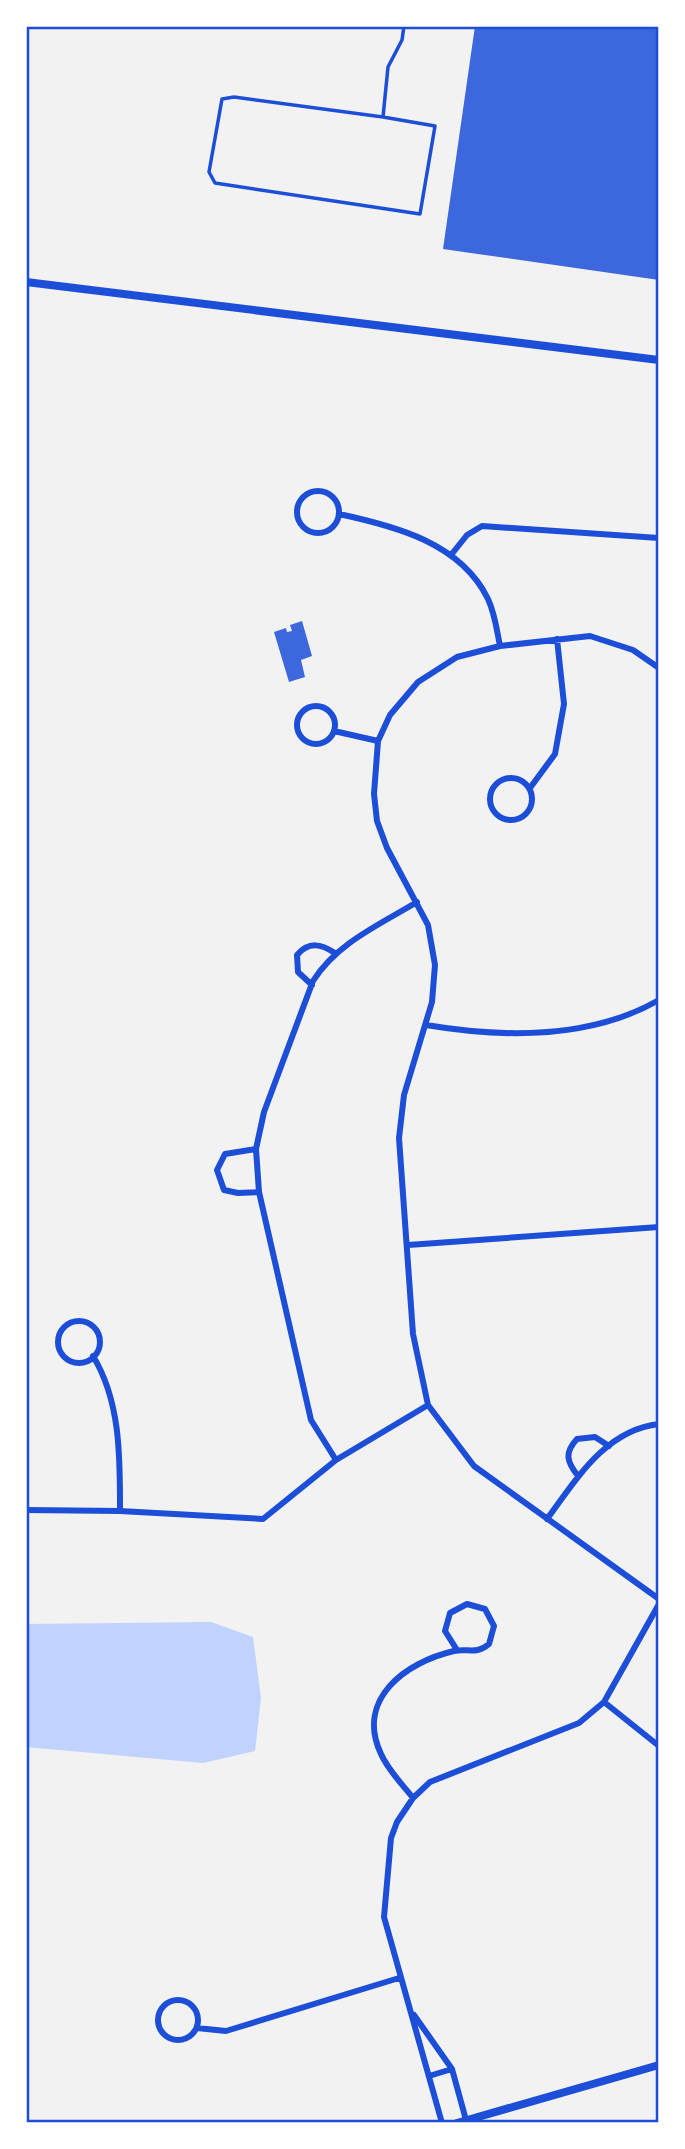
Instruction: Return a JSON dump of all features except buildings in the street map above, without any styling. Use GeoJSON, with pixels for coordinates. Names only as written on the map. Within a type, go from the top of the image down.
{"type":"FeatureCollection","features":[{"type":"Feature","properties":{"kind":"street"},"geometry":{"type":"LineString","coordinates":[[26,282],[659,360]]}},
{"type":"Feature","properties":{"kind":"street"},"geometry":{"type":"LineString","coordinates":[[320,490],[334,498],[339,514],[331,528],[316,533],[301,525],[296,510],[304,495],[320,490]]}},
{"type":"Feature","properties":{"kind":"street"},"geometry":{"type":"LineString","coordinates":[[339,514],[417,536],[451,555],[488,599],[500,646]]}},
{"type":"Feature","properties":{"kind":"street"},"geometry":{"type":"LineString","coordinates":[[451,555],[467,535],[482,526],[659,538]]}},
{"type":"Feature","properties":{"kind":"street"},"geometry":{"type":"LineString","coordinates":[[442,2123],[384,1917],[391,1838],[397,1822],[413,1798],[443,1775],[579,1723],[604,1702],[659,1601],[474,1466],[428,1405],[413,1334],[399,1138],[404,1095],[432,1002],[435,965],[433,943],[417,902],[377,821],[374,794],[378,741],[403,696],[418,682],[457,657],[500,646],[590,636],[633,650],[659,668]]}},
{"type":"Feature","properties":{"kind":"street"},"geometry":{"type":"LineString","coordinates":[[530,788],[517,778],[500,781],[490,794],[493,810],[506,820],[522,817],[532,804],[530,788],[555,754],[564,704],[557,639]]}},
{"type":"Feature","properties":{"kind":"street"},"geometry":{"type":"LineString","coordinates":[[322,707],[333,716],[334,731],[324,742],[310,743],[299,734],[298,719],[307,708],[322,707]]}},
{"type":"Feature","properties":{"kind":"street"},"geometry":{"type":"LineString","coordinates":[[334,731],[378,741]]}},
{"type":"Feature","properties":{"kind":"street"},"geometry":{"type":"LineString","coordinates":[[336,1460],[312,1420],[259,1192],[256,1149],[264,1112],[312,985],[335,953],[417,902]]}},
{"type":"Feature","properties":{"kind":"street"},"geometry":{"type":"LineString","coordinates":[[312,985],[298,972],[297,955],[303,948],[312,945],[322,945],[335,953]]}},
{"type":"Feature","properties":{"kind":"street"},"geometry":{"type":"LineString","coordinates":[[426,1025],[504,1035],[550,1033],[601,1022],[659,1000]]}},
{"type":"Feature","properties":{"kind":"street"},"geometry":{"type":"LineString","coordinates":[[256,1149],[225,1154],[217,1170],[225,1190],[238,1194],[259,1192]]}},
{"type":"Feature","properties":{"kind":"street"},"geometry":{"type":"LineString","coordinates":[[408,1245],[659,1227]]}},
{"type":"Feature","properties":{"kind":"street"},"geometry":{"type":"LineString","coordinates":[[78,1321],[93,1327],[99,1342],[93,1356],[79,1363],[64,1357],[58,1342],[64,1328],[78,1321]]}},
{"type":"Feature","properties":{"kind":"street"},"geometry":{"type":"LineString","coordinates":[[93,1356],[104,1374],[120,1443],[120,1511]]}},
{"type":"Feature","properties":{"kind":"street"},"geometry":{"type":"LineString","coordinates":[[26,1510],[120,1511],[263,1519],[336,1460],[428,1405]]}},
{"type":"Feature","properties":{"kind":"street"},"geometry":{"type":"LineString","coordinates":[[547,1519],[597,1453],[629,1433],[659,1424]]}},
{"type":"Feature","properties":{"kind":"street"},"geometry":{"type":"LineString","coordinates":[[578,1476],[568,1464],[567,1454],[578,1438],[595,1437],[608,1446]]}},
{"type":"Feature","properties":{"kind":"street"},"geometry":{"type":"LineString","coordinates":[[413,1798],[379,1752],[375,1735],[376,1714],[383,1692],[404,1670],[457,1650],[472,1653],[489,1644],[494,1626],[485,1609],[467,1604],[450,1613],[445,1631],[457,1650]]}},
{"type":"Feature","properties":{"kind":"street"},"geometry":{"type":"LineString","coordinates":[[604,1702],[659,1746]]}},
{"type":"Feature","properties":{"kind":"street"},"geometry":{"type":"LineString","coordinates":[[197,2028],[226,2031],[399,1978]]}},
{"type":"Feature","properties":{"kind":"street"},"geometry":{"type":"LineString","coordinates":[[170,2002],[186,2002],[197,2012],[197,2028],[186,2039],[171,2039],[160,2028],[160,2013],[170,2002]]}},
{"type":"Feature","properties":{"kind":"street"},"geometry":{"type":"LineString","coordinates":[[411,2011],[452,2068],[466,2120]]}},
{"type":"Feature","properties":{"kind":"street"},"geometry":{"type":"LineString","coordinates":[[457,2123],[659,2065]]}},
{"type":"Feature","properties":{"kind":"street"},"geometry":{"type":"LineString","coordinates":[[429,2076],[452,2068]]}},
{"type":"Feature","properties":{"kind":"lane"},"geometry":{"type":"LineString","coordinates":[[383,117],[388,67],[402,40],[404,26]]}},
{"type":"Feature","properties":{"kind":"lane"},"geometry":{"type":"LineString","coordinates":[[234,97],[383,117],[435,126],[421,214],[215,183],[209,172],[222,99],[234,97]]}},
{"type":"Feature","properties":{"kind":"water"},"geometry":{"type":"Polygon","coordinates":[[[211,1622],[253,1637],[261,1698],[255,1751],[203,1763],[26,1747],[26,1624],[211,1622]]]}}]}
